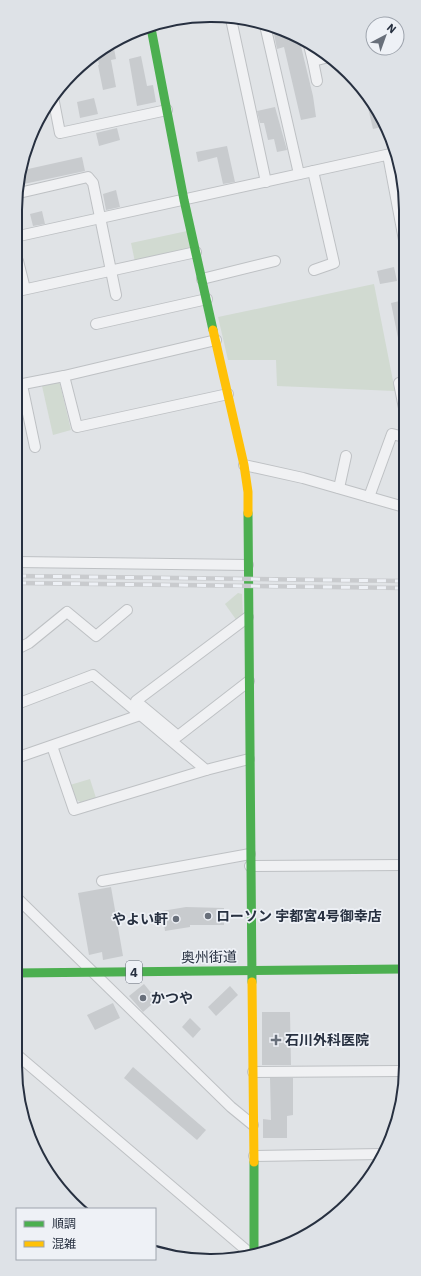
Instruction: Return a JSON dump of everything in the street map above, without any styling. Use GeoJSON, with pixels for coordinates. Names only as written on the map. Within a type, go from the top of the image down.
{"type":"FeatureCollection","features":[{"type":"Feature","properties":{"kind":"main road"},"geometry":{"type":"LineString","coordinates":[[152,31],[184,200],[244,465],[248,492],[249,759],[254,1156],[253,1249]]}},
{"type":"Feature","properties":{"kind":"main road","name":"奥州街道"},"geometry":{"type":"LineString","coordinates":[[22,974],[399,969]]}},
{"type":"Feature","properties":{"kind":"street"},"geometry":{"type":"LineString","coordinates":[[232,23],[266,182]]}},
{"type":"Feature","properties":{"kind":"street"},"geometry":{"type":"LineString","coordinates":[[266,30],[299,174]]}},
{"type":"Feature","properties":{"kind":"street"},"geometry":{"type":"LineString","coordinates":[[311,51],[317,81]]}},
{"type":"Feature","properties":{"kind":"street"},"geometry":{"type":"LineString","coordinates":[[313,60],[321,58]]}},
{"type":"Feature","properties":{"kind":"street"},"geometry":{"type":"LineString","coordinates":[[55,105],[60,133],[167,110]]}},
{"type":"Feature","properties":{"kind":"street"},"geometry":{"type":"LineString","coordinates":[[22,235],[390,154]]}},
{"type":"Feature","properties":{"kind":"street"},"geometry":{"type":"LineString","coordinates":[[394,166],[399,204]]}},
{"type":"Feature","properties":{"kind":"street"},"geometry":{"type":"LineString","coordinates":[[313,171],[334,263],[314,270]]}},
{"type":"Feature","properties":{"kind":"street"},"geometry":{"type":"LineString","coordinates":[[23,192],[88,177],[93,183],[116,295]]}},
{"type":"Feature","properties":{"kind":"street"},"geometry":{"type":"LineString","coordinates":[[22,290],[196,252]]}},
{"type":"Feature","properties":{"kind":"street"},"geometry":{"type":"LineString","coordinates":[[202,279],[276,261]]}},
{"type":"Feature","properties":{"kind":"street"},"geometry":{"type":"LineString","coordinates":[[96,324],[207,299]]}},
{"type":"Feature","properties":{"kind":"street"},"geometry":{"type":"LineString","coordinates":[[22,385],[216,340]]}},
{"type":"Feature","properties":{"kind":"street"},"geometry":{"type":"LineString","coordinates":[[64,376],[77,427],[228,394]]}},
{"type":"Feature","properties":{"kind":"street"},"geometry":{"type":"LineString","coordinates":[[22,393],[35,447]]}},
{"type":"Feature","properties":{"kind":"street"},"geometry":{"type":"LineString","coordinates":[[369,497],[392,434],[399,435]]}},
{"type":"Feature","properties":{"kind":"street"},"geometry":{"type":"LineString","coordinates":[[339,488],[346,456]]}},
{"type":"Feature","properties":{"kind":"street"},"geometry":{"type":"LineString","coordinates":[[244,465],[303,478],[399,506]]}},
{"type":"Feature","properties":{"kind":"street"},"geometry":{"type":"LineString","coordinates":[[22,562],[248,565]]}},
{"type":"Feature","properties":{"kind":"street"},"geometry":{"type":"LineString","coordinates":[[22,646],[29,643],[67,612],[96,636],[127,610]]}},
{"type":"Feature","properties":{"kind":"street"},"geometry":{"type":"LineString","coordinates":[[248,617],[136,701],[178,736],[249,681]]}},
{"type":"Feature","properties":{"kind":"street"},"geometry":{"type":"LineString","coordinates":[[22,702],[92,675],[206,770]]}},
{"type":"Feature","properties":{"kind":"street"},"geometry":{"type":"LineString","coordinates":[[22,756],[140,715]]}},
{"type":"Feature","properties":{"kind":"street"},"geometry":{"type":"LineString","coordinates":[[52,746],[74,810],[206,770],[249,759]]}},
{"type":"Feature","properties":{"kind":"street"},"geometry":{"type":"LineString","coordinates":[[102,881],[250,854]]}},
{"type":"Feature","properties":{"kind":"street"},"geometry":{"type":"LineString","coordinates":[[250,866],[399,865]]}},
{"type":"Feature","properties":{"kind":"street"},"geometry":{"type":"LineString","coordinates":[[22,902],[231,1108],[253,1125]]}},
{"type":"Feature","properties":{"kind":"street"},"geometry":{"type":"LineString","coordinates":[[22,1059],[247,1250]]}},
{"type":"Feature","properties":{"kind":"street"},"geometry":{"type":"LineString","coordinates":[[253,1072],[399,1071]]}},
{"type":"Feature","properties":{"kind":"street"},"geometry":{"type":"LineString","coordinates":[[254,1156],[377,1154]]}},
{"type":"Feature","properties":{"kind":"shaded area"},"geometry":{"type":"Polygon","coordinates":[[[187,231],[191,251],[135,262],[131,243],[187,231]]]}},
{"type":"Feature","properties":{"kind":"shaded area"},"geometry":{"type":"Polygon","coordinates":[[[374,284],[395,391],[277,386],[276,360],[228,360],[218,317],[374,284]]]}},
{"type":"Feature","properties":{"kind":"shaded area"},"geometry":{"type":"Polygon","coordinates":[[[57,382],[60,384],[71,430],[53,435],[42,386],[57,382]]]}},
{"type":"Feature","properties":{"kind":"shaded area"},"geometry":{"type":"Polygon","coordinates":[[[238,593],[242,594],[243,616],[237,621],[225,604],[238,593]]]}},
{"type":"Feature","properties":{"kind":"shaded area"},"geometry":{"type":"Polygon","coordinates":[[[90,779],[96,798],[82,803],[75,799],[70,785],[90,779]]]}},
{"type":"Feature","properties":{"kind":"building"},"geometry":{"type":"Polygon","coordinates":[[[274,34],[283,36],[301,45],[313,96],[316,117],[301,120],[284,47],[277,49],[274,34]]]}},
{"type":"Feature","properties":{"kind":"building"},"geometry":{"type":"Polygon","coordinates":[[[114,48],[116,59],[111,60],[116,87],[103,90],[98,60],[114,48]]]}},
{"type":"Feature","properties":{"kind":"building"},"geometry":{"type":"Polygon","coordinates":[[[141,56],[147,86],[153,85],[156,102],[137,106],[129,59],[141,56]]]}},
{"type":"Feature","properties":{"kind":"building"},"geometry":{"type":"Polygon","coordinates":[[[94,98],[98,114],[80,118],[77,102],[94,98]]]}},
{"type":"Feature","properties":{"kind":"building"},"geometry":{"type":"Polygon","coordinates":[[[275,107],[287,150],[277,152],[274,139],[268,140],[264,123],[260,123],[257,111],[275,107]]]}},
{"type":"Feature","properties":{"kind":"building"},"geometry":{"type":"Polygon","coordinates":[[[368,107],[380,127],[373,129],[368,107]]]}},
{"type":"Feature","properties":{"kind":"building"},"geometry":{"type":"Polygon","coordinates":[[[117,128],[120,140],[99,146],[96,133],[117,128]]]}},
{"type":"Feature","properties":{"kind":"building"},"geometry":{"type":"Polygon","coordinates":[[[227,146],[235,182],[223,184],[217,157],[198,162],[196,152],[227,146]]]}},
{"type":"Feature","properties":{"kind":"building"},"geometry":{"type":"Polygon","coordinates":[[[82,157],[85,171],[24,184],[27,169],[82,157]]]}},
{"type":"Feature","properties":{"kind":"building"},"geometry":{"type":"Polygon","coordinates":[[[116,190],[120,207],[106,210],[103,194],[116,190]]]}},
{"type":"Feature","properties":{"kind":"building"},"geometry":{"type":"Polygon","coordinates":[[[42,211],[45,224],[33,226],[30,214],[42,211]]]}},
{"type":"Feature","properties":{"kind":"building"},"geometry":{"type":"Polygon","coordinates":[[[394,267],[397,281],[380,284],[377,271],[394,267]]]}},
{"type":"Feature","properties":{"kind":"building"},"geometry":{"type":"Polygon","coordinates":[[[399,301],[399,343],[391,303],[399,301]]]}},
{"type":"Feature","properties":{"kind":"building"},"geometry":{"type":"Polygon","coordinates":[[[111,887],[123,956],[103,960],[102,952],[89,955],[78,893],[111,887]]]}},
{"type":"Feature","properties":{"kind":"building"},"geometry":{"type":"Polygon","coordinates":[[[186,907],[224,908],[224,925],[190,925],[190,927],[165,931],[162,911],[186,907]]]}},
{"type":"Feature","properties":{"kind":"building","name":"かつや"},"geometry":{"type":"Polygon","coordinates":[[[144,984],[157,1000],[143,1012],[129,996],[144,984]]]}},
{"type":"Feature","properties":{"kind":"building"},"geometry":{"type":"Polygon","coordinates":[[[230,986],[238,995],[216,1016],[208,1007],[230,986]]]}},
{"type":"Feature","properties":{"kind":"building"},"geometry":{"type":"Polygon","coordinates":[[[113,1003],[120,1018],[95,1030],[87,1015],[113,1003]]]}},
{"type":"Feature","properties":{"kind":"building","name":"石川外科医院"},"geometry":{"type":"Polygon","coordinates":[[[262,1012],[290,1012],[291,1065],[262,1065],[262,1012]]]}},
{"type":"Feature","properties":{"kind":"building"},"geometry":{"type":"Polygon","coordinates":[[[190,1018],[201,1029],[193,1038],[182,1027],[190,1018]]]}},
{"type":"Feature","properties":{"kind":"building"},"geometry":{"type":"Polygon","coordinates":[[[133,1067],[206,1130],[197,1140],[124,1078],[133,1067]]]}},
{"type":"Feature","properties":{"kind":"building"},"geometry":{"type":"Polygon","coordinates":[[[270,1078],[293,1078],[293,1115],[287,1116],[287,1138],[263,1138],[263,1119],[271,1120],[270,1078]]]}},
{"type":"Feature","properties":{"kind":"railway"},"geometry":{"type":"LineString","coordinates":[[22,576],[399,581]]}},
{"type":"Feature","properties":{"kind":"railway"},"geometry":{"type":"LineString","coordinates":[[22,583],[399,588]]}},
{"type":"Feature","properties":{"kind":"traffic: fast"},"geometry":{"type":"LineString","coordinates":[[152,31],[184,200],[213,330]]}},
{"type":"Feature","properties":{"kind":"traffic: fast"},"geometry":{"type":"LineString","coordinates":[[248,513],[252,982]]}},
{"type":"Feature","properties":{"kind":"traffic: fast"},"geometry":{"type":"LineString","coordinates":[[22,973],[399,969]]}},
{"type":"Feature","properties":{"kind":"traffic: fast"},"geometry":{"type":"LineString","coordinates":[[254,1162],[254,1249]]}},
{"type":"Feature","properties":{"kind":"traffic: slow"},"geometry":{"type":"LineString","coordinates":[[213,330],[244,465],[248,492],[248,513]]}},
{"type":"Feature","properties":{"kind":"traffic: slow"},"geometry":{"type":"LineString","coordinates":[[252,982],[254,1162]]}},
{"type":"Feature","properties":{"kind":"place","name":"ローソン 宇都宮4号御幸店"},"geometry":{"type":"Point","coordinates":[208,916]}},
{"type":"Feature","properties":{"kind":"place","name":"やよい軒"},"geometry":{"type":"Point","coordinates":[176,919]}},
{"type":"Feature","properties":{"kind":"place","name":"かつや"},"geometry":{"type":"Point","coordinates":[143,998]}},
{"type":"Feature","properties":{"kind":"place","name":"石川外科医院"},"geometry":{"type":"Point","coordinates":[276,1040]}}]}
